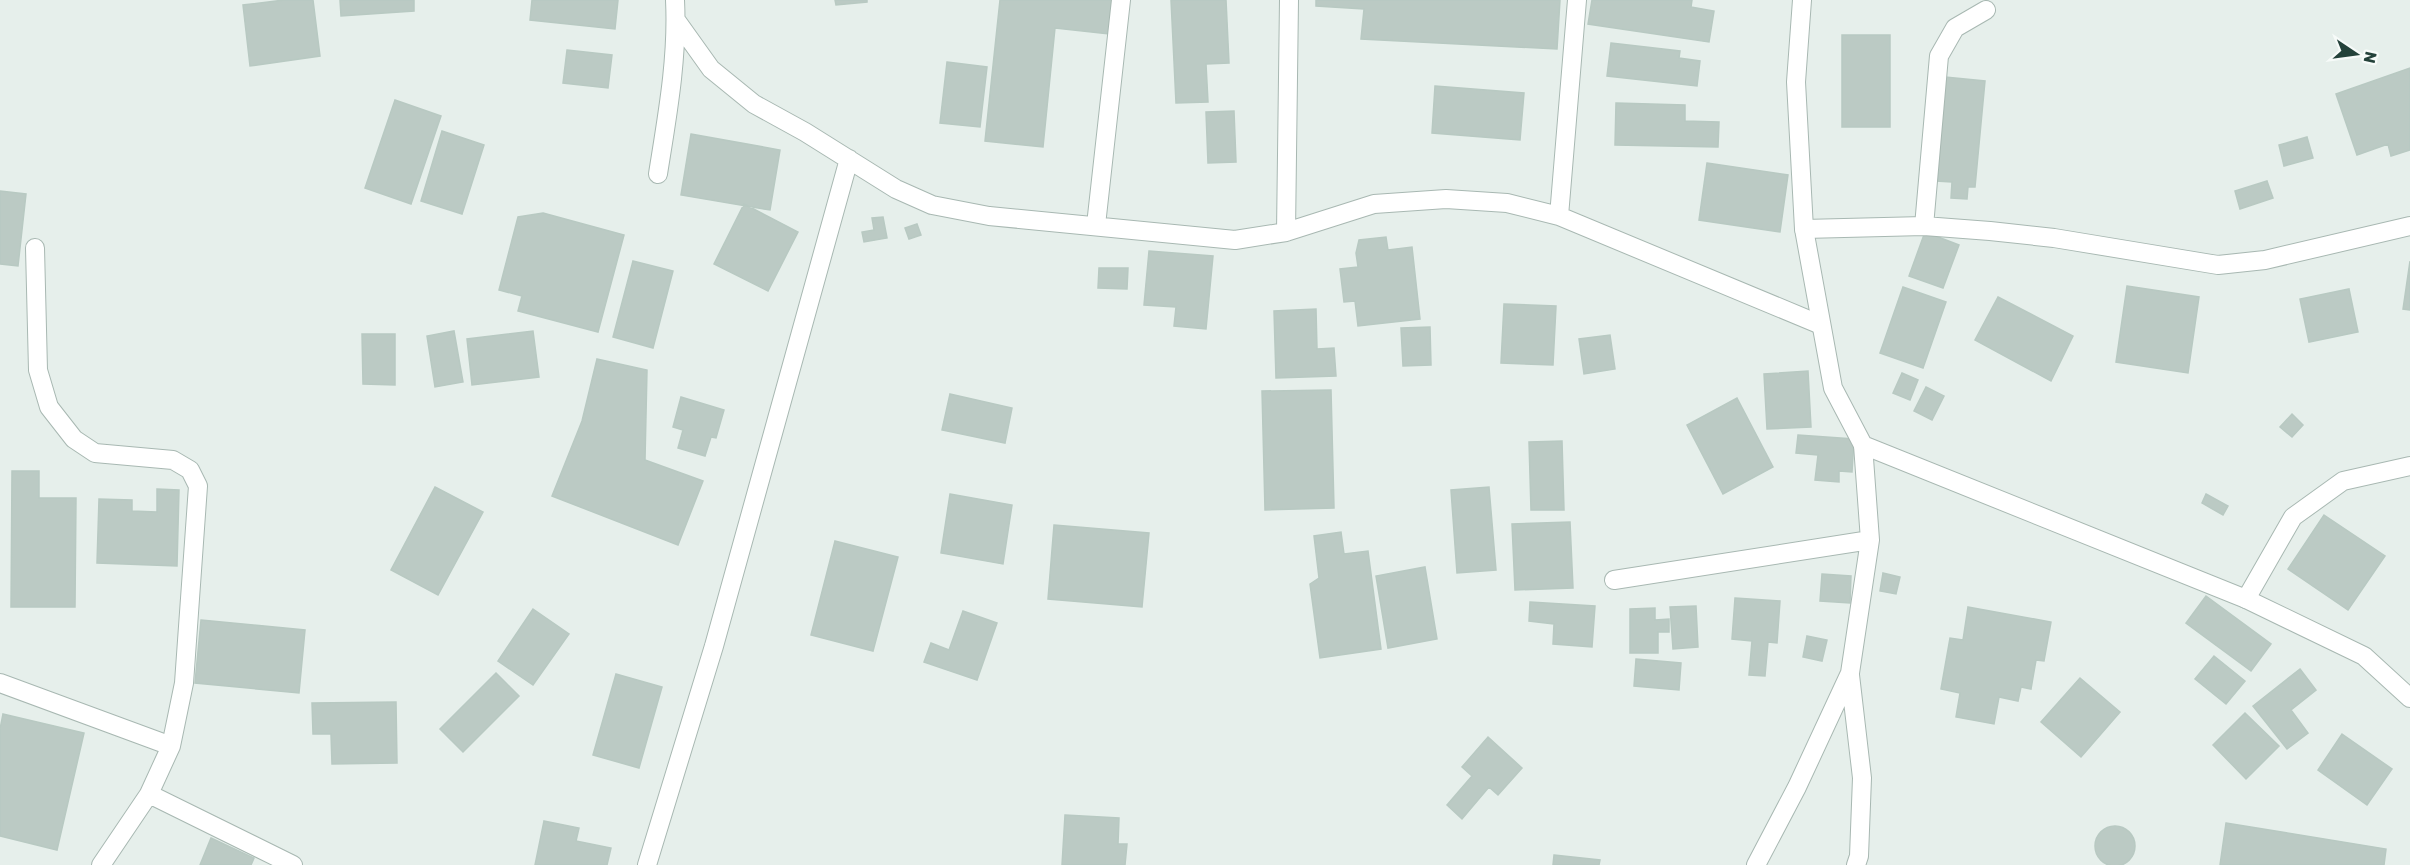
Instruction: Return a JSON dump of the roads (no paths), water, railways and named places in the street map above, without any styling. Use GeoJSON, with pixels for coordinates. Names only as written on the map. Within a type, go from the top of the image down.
{"type":"FeatureCollection","features":[{"type":"Feature","properties":{"kind":"street"},"geometry":{"type":"LineString","coordinates":[[658,174],[669,108],[676,20],[675,0]]}},
{"type":"Feature","properties":{"kind":"street"},"geometry":{"type":"LineString","coordinates":[[1096,225],[1121,0]]}},
{"type":"Feature","properties":{"kind":"street"},"geometry":{"type":"LineString","coordinates":[[1286,232],[1289,0]]}},
{"type":"Feature","properties":{"kind":"street"},"geometry":{"type":"LineString","coordinates":[[1559,216],[1577,0]]}},
{"type":"Feature","properties":{"kind":"street"},"geometry":{"type":"LineString","coordinates":[[1802,0],[1796,82],[1804,229],[1833,388],[1863,445],[1870,540],[1850,673],[1862,778],[1859,856],[1856,865]]}},
{"type":"Feature","properties":{"kind":"street"},"geometry":{"type":"LineString","coordinates":[[1924,226],[1939,56],[1955,28],[1986,10]]}},
{"type":"Feature","properties":{"kind":"street"},"geometry":{"type":"LineString","coordinates":[[676,20],[711,69],[754,104],[896,189],[933,206],[989,216],[1235,240],[1286,232],[1374,204],[1446,199],[1507,203],[1559,216],[1821,325]]}},
{"type":"Feature","properties":{"kind":"street"},"geometry":{"type":"LineString","coordinates":[[647,865],[714,646],[849,159]]}},
{"type":"Feature","properties":{"kind":"street"},"geometry":{"type":"LineString","coordinates":[[1804,229],[1924,226],[2054,238],[2218,266],[2265,260],[2410,226]]}},
{"type":"Feature","properties":{"kind":"street"},"geometry":{"type":"LineString","coordinates":[[34,248],[38,370],[49,407],[74,439],[95,453],[173,460],[190,470],[198,486],[184,683],[171,746],[149,794],[101,865]]}},
{"type":"Feature","properties":{"kind":"street"},"geometry":{"type":"LineString","coordinates":[[1863,445],[2247,599],[2364,656],[2410,698]]}},
{"type":"Feature","properties":{"kind":"street"},"geometry":{"type":"LineString","coordinates":[[2247,599],[2293,516],[2343,481],[2410,466]]}},
{"type":"Feature","properties":{"kind":"street"},"geometry":{"type":"LineString","coordinates":[[1614,579],[1870,540]]}},
{"type":"Feature","properties":{"kind":"street"},"geometry":{"type":"LineString","coordinates":[[1756,865],[1797,787],[1850,673]]}},
{"type":"Feature","properties":{"kind":"street"},"geometry":{"type":"LineString","coordinates":[[0,683],[171,746]]}},
{"type":"Feature","properties":{"kind":"street"},"geometry":{"type":"LineString","coordinates":[[149,794],[293,865]]}}]}
